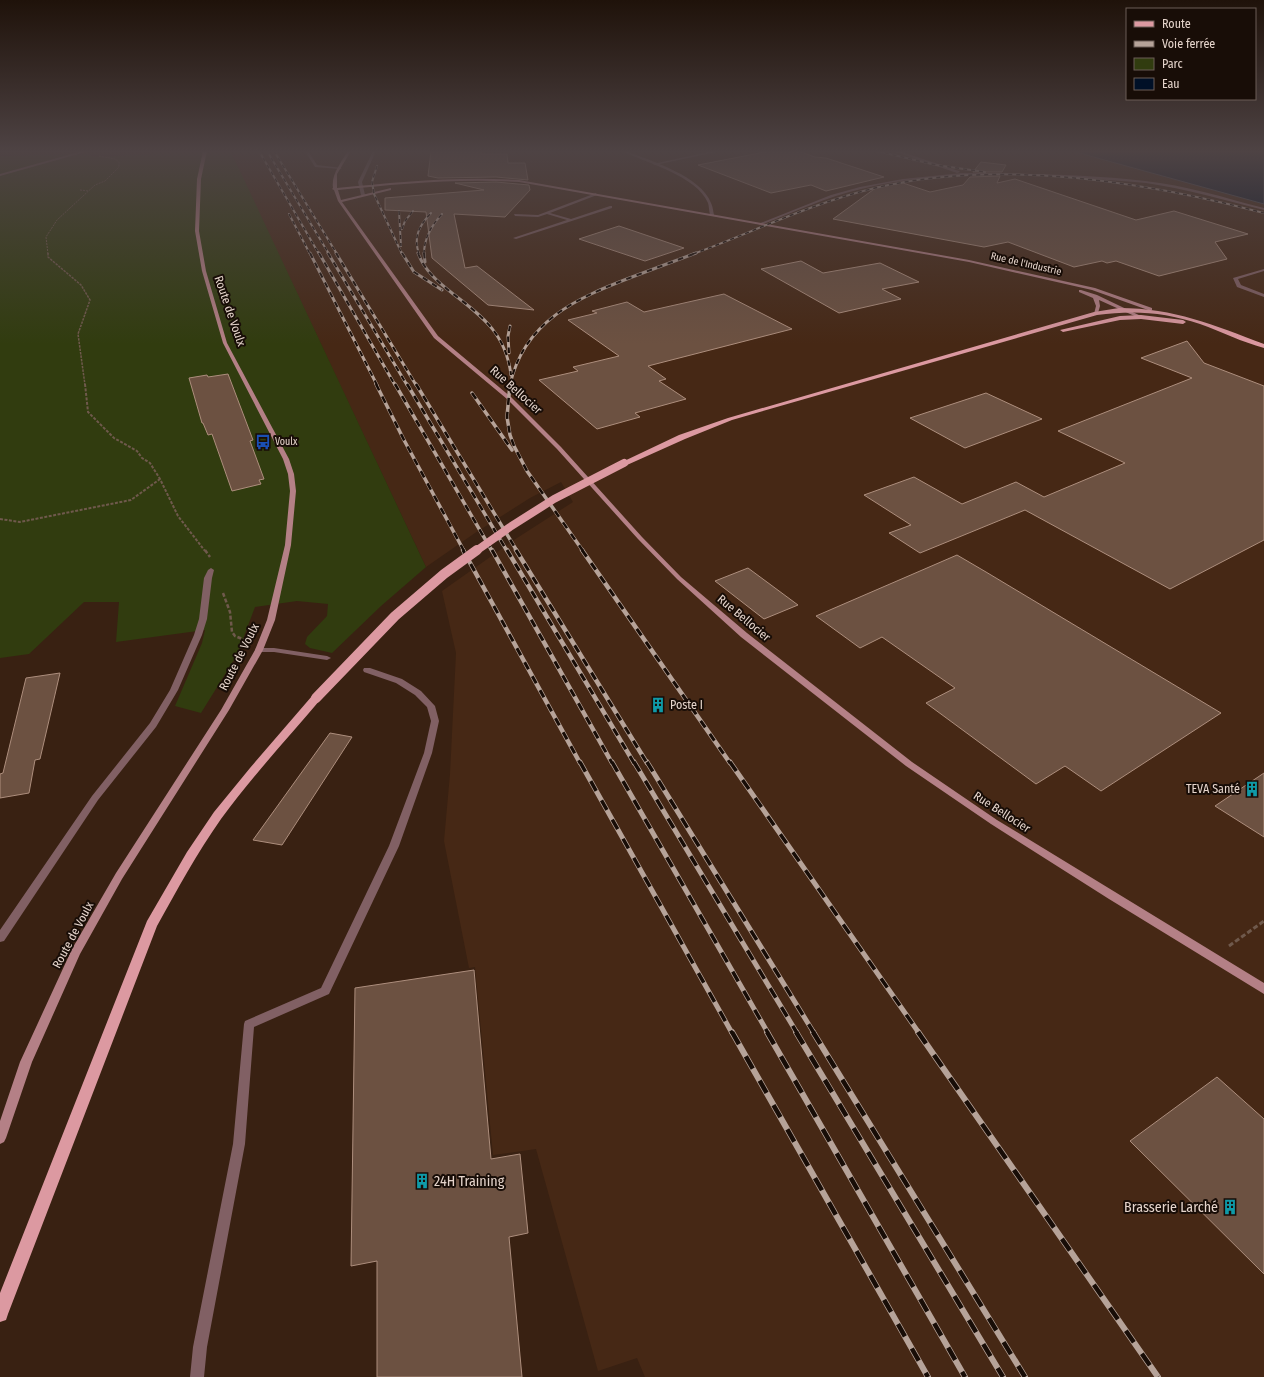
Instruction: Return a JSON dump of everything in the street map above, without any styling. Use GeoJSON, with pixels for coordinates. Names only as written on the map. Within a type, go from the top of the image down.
{"type":"FeatureCollection","features":[{"type":"Feature","properties":{"kind":"main road","name":"Route de Voulx"},"geometry":{"type":"LineString","coordinates":[[0,1138],[26,1062],[76,952],[119,876],[225,710],[259,650],[271,620],[288,545],[293,483],[286,459],[225,343],[204,271],[196,231],[197,215]]}},
{"type":"Feature","properties":{"kind":"main road","name":"Rue Bellocier"},"geometry":{"type":"LineString","coordinates":[[350,215],[436,337],[509,398],[559,448],[640,538],[679,578],[744,634],[909,764],[994,822],[1264,989]]}},
{"type":"Feature","properties":{"kind":"main road","name":"Rue de l'Industrie"},"geometry":{"type":"LineString","coordinates":[[713,215],[969,261],[1064,284]]}},
{"type":"Feature","properties":{"kind":"main road"},"geometry":{"type":"LineString","coordinates":[[1064,284],[1141,317]]}},
{"type":"Feature","properties":{"kind":"main road"},"geometry":{"type":"LineString","coordinates":[[1064,284],[1093,289],[1135,306],[1193,319],[1263,346]]}},
{"type":"Feature","properties":{"kind":"main road"},"geometry":{"type":"LineString","coordinates":[[1094,296],[1098,306],[1096,313]]}},
{"type":"Feature","properties":{"kind":"main road"},"geometry":{"type":"LineString","coordinates":[[0,1314],[151,925],[185,865],[217,816],[264,757],[316,698],[395,616],[444,574],[510,527],[554,499],[624,462],[675,440],[730,419],[787,402],[969,351],[1096,313],[1135,306]]}},
{"type":"Feature","properties":{"kind":"main road"},"geometry":{"type":"LineString","coordinates":[[1135,306],[1141,317]]}},
{"type":"Feature","properties":{"kind":"main road"},"geometry":{"type":"LineString","coordinates":[[969,351],[1103,320],[1141,317],[1193,324],[1232,334]]}},
{"type":"Feature","properties":{"kind":"street"},"geometry":{"type":"LineString","coordinates":[[521,215],[540,215]]}},
{"type":"Feature","properties":{"kind":"street"},"geometry":{"type":"LineString","coordinates":[[555,215],[572,220]]}},
{"type":"Feature","properties":{"kind":"street"},"geometry":{"type":"LineString","coordinates":[[514,238],[586,215]]}},
{"type":"Feature","properties":{"kind":"street"},"geometry":{"type":"LineString","coordinates":[[760,224],[782,215]]}},
{"type":"Feature","properties":{"kind":"street"},"geometry":{"type":"LineString","coordinates":[[1264,270],[1235,278],[1239,286],[1264,296]]}},
{"type":"Feature","properties":{"kind":"street"},"geometry":{"type":"LineString","coordinates":[[0,938],[95,798],[153,725],[174,690],[198,635],[208,578],[211,570]]}},
{"type":"Feature","properties":{"kind":"street"},"geometry":{"type":"LineString","coordinates":[[259,650],[274,650],[327,658]]}},
{"type":"Feature","properties":{"kind":"street"},"geometry":{"type":"LineString","coordinates":[[197,1377],[200,1347],[239,1144],[249,1024],[325,991],[394,846],[428,753],[435,721],[431,706],[418,693],[399,681],[367,670]]}},
{"type":"Feature","properties":{"kind":"path"},"geometry":{"type":"LineString","coordinates":[[0,519],[20,522],[131,500],[160,479],[150,464],[137,451],[114,438],[88,412],[82,354],[78,334],[90,300],[81,285],[48,257],[47,253],[46,237],[57,220],[62,215]]}},
{"type":"Feature","properties":{"kind":"path"},"geometry":{"type":"LineString","coordinates":[[1212,958],[1264,921]]}},
{"type":"Feature","properties":{"kind":"shaded area"},"geometry":{"type":"Polygon","coordinates":[[[260,215],[1264,215],[1264,1377],[645,1377],[637,1358],[598,1371],[536,1149],[493,1155],[475,967],[469,968],[444,841],[450,774],[456,653],[442,591],[517,538],[573,502],[561,482],[530,498],[475,533],[426,567],[260,215]]]}},
{"type":"Feature","properties":{"kind":"green space"},"geometry":{"type":"Polygon","coordinates":[[[0,215],[261,215],[426,567],[381,606],[332,653],[310,648],[305,644],[307,637],[327,616],[328,604],[297,601],[255,607],[237,655],[201,713],[175,706],[202,643],[205,630],[116,642],[119,602],[84,602],[29,654],[0,658],[0,215]]]}},
{"type":"Feature","properties":{"kind":"building"},"geometry":{"type":"Polygon","coordinates":[[[426,215],[454,215],[465,268],[477,266],[534,310],[488,305],[432,258],[426,215]]]}},
{"type":"Feature","properties":{"kind":"building"},"geometry":{"type":"Polygon","coordinates":[[[475,215],[507,215],[505,217],[475,215]]]}},
{"type":"Feature","properties":{"kind":"building"},"geometry":{"type":"Polygon","coordinates":[[[838,215],[1122,215],[1136,220],[1156,215],[1188,215],[1248,234],[1215,242],[1227,259],[1159,276],[1116,261],[1107,263],[1102,261],[1074,267],[1008,242],[984,247],[833,219],[838,215]]]}},
{"type":"Feature","properties":{"kind":"building"},"geometry":{"type":"Polygon","coordinates":[[[619,226],[684,248],[645,261],[579,239],[619,226]]]}},
{"type":"Feature","properties":{"kind":"building"},"geometry":{"type":"Polygon","coordinates":[[[801,261],[823,273],[880,263],[919,282],[882,289],[901,299],[839,313],[761,269],[801,261]]]}},
{"type":"Feature","properties":{"kind":"building"},"geometry":{"type":"Polygon","coordinates":[[[724,294],[792,329],[648,366],[666,379],[659,381],[686,399],[635,413],[640,417],[597,429],[539,380],[578,371],[573,367],[619,356],[568,320],[597,313],[592,311],[627,302],[644,312],[724,294]]]}},
{"type":"Feature","properties":{"kind":"building"},"geometry":{"type":"Polygon","coordinates":[[[1187,341],[1204,363],[1264,386],[1264,540],[1170,589],[1025,510],[920,553],[889,533],[911,525],[864,495],[914,477],[962,504],[1016,482],[1044,497],[1125,463],[1058,431],[1192,378],[1141,358],[1187,341]]]}},
{"type":"Feature","properties":{"kind":"building"},"geometry":{"type":"Polygon","coordinates":[[[228,374],[253,440],[250,441],[264,479],[259,480],[261,484],[232,491],[212,434],[208,435],[202,423],[189,378],[228,374]]]}},
{"type":"Feature","properties":{"kind":"building"},"geometry":{"type":"Polygon","coordinates":[[[986,393],[1042,419],[965,448],[910,418],[986,393]]]}},
{"type":"Feature","properties":{"kind":"building"},"geometry":{"type":"Polygon","coordinates":[[[957,555],[1221,713],[1101,791],[1065,766],[1036,784],[926,703],[955,688],[882,637],[860,648],[816,616],[957,555]]]}},
{"type":"Feature","properties":{"kind":"building"},"geometry":{"type":"Polygon","coordinates":[[[748,568],[798,605],[764,619],[715,581],[748,568]]]}},
{"type":"Feature","properties":{"kind":"building"},"geometry":{"type":"Polygon","coordinates":[[[60,673],[40,759],[35,760],[29,793],[0,798],[0,774],[3,773],[26,678],[60,673]]]}},
{"type":"Feature","properties":{"kind":"building"},"geometry":{"type":"Polygon","coordinates":[[[330,733],[352,737],[282,845],[253,840],[330,733]]]}},
{"type":"Feature","properties":{"kind":"building","name":"TEVA Santé"},"geometry":{"type":"Polygon","coordinates":[[[1264,773],[1264,837],[1215,806],[1264,773]]]}},
{"type":"Feature","properties":{"kind":"building","name":"24H Training"},"geometry":{"type":"Polygon","coordinates":[[[474,970],[491,1159],[520,1154],[528,1233],[509,1237],[522,1377],[377,1377],[377,1261],[351,1266],[355,988],[474,970]]]}},
{"type":"Feature","properties":{"kind":"building","name":"Brasserie Larché"},"geometry":{"type":"Polygon","coordinates":[[[1217,1077],[1264,1119],[1264,1274],[1130,1141],[1217,1077]]]}},
{"type":"Feature","properties":{"kind":"railway"},"geometry":{"type":"LineString","coordinates":[[290,215],[310,254]]}},
{"type":"Feature","properties":{"kind":"railway"},"geometry":{"type":"LineString","coordinates":[[296,215],[319,254]]}},
{"type":"Feature","properties":{"kind":"railway"},"geometry":{"type":"LineString","coordinates":[[306,215],[329,254]]}},
{"type":"Feature","properties":{"kind":"railway"},"geometry":{"type":"LineString","coordinates":[[313,215],[337,254]]}},
{"type":"Feature","properties":{"kind":"railway"},"geometry":{"type":"LineString","coordinates":[[384,215],[402,254]]}},
{"type":"Feature","properties":{"kind":"railway"},"geometry":{"type":"LineString","coordinates":[[399,215],[401,246]]}},
{"type":"Feature","properties":{"kind":"railway"},"geometry":{"type":"LineString","coordinates":[[402,229],[405,221],[410,215]]}},
{"type":"Feature","properties":{"kind":"railway"},"geometry":{"type":"LineString","coordinates":[[419,254],[417,248],[418,232],[423,222],[429,215]]}},
{"type":"Feature","properties":{"kind":"railway"},"geometry":{"type":"LineString","coordinates":[[424,253],[425,243],[429,232],[441,215]]}},
{"type":"Feature","properties":{"kind":"railway"},"geometry":{"type":"LineString","coordinates":[[693,254],[792,215]]}},
{"type":"Feature","properties":{"kind":"railway"},"geometry":{"type":"LineString","coordinates":[[310,253],[377,385]]}},
{"type":"Feature","properties":{"kind":"railway"},"geometry":{"type":"LineString","coordinates":[[319,253],[395,385]]}},
{"type":"Feature","properties":{"kind":"railway"},"geometry":{"type":"LineString","coordinates":[[328,253],[407,385]]}},
{"type":"Feature","properties":{"kind":"railway"},"geometry":{"type":"LineString","coordinates":[[336,253],[416,385]]}},
{"type":"Feature","properties":{"kind":"railway"},"geometry":{"type":"LineString","coordinates":[[402,253],[414,272],[442,290]]}},
{"type":"Feature","properties":{"kind":"railway"},"geometry":{"type":"LineString","coordinates":[[418,253],[424,265],[432,275],[474,310],[498,337],[504,348],[511,375]]}},
{"type":"Feature","properties":{"kind":"railway"},"geometry":{"type":"LineString","coordinates":[[424,253],[425,262]]}},
{"type":"Feature","properties":{"kind":"railway"},"geometry":{"type":"LineString","coordinates":[[510,385],[517,363],[527,344],[540,328],[556,315],[573,304],[612,285],[696,253]]}},
{"type":"Feature","properties":{"kind":"railway"},"geometry":{"type":"LineString","coordinates":[[509,353],[508,336],[510,326]]}},
{"type":"Feature","properties":{"kind":"railway"},"geometry":{"type":"LineString","coordinates":[[376,384],[404,440],[464,551]]}},
{"type":"Feature","properties":{"kind":"railway"},"geometry":{"type":"LineString","coordinates":[[395,384],[492,551]]}},
{"type":"Feature","properties":{"kind":"railway"},"geometry":{"type":"LineString","coordinates":[[407,384],[507,551]]}},
{"type":"Feature","properties":{"kind":"railway"},"geometry":{"type":"LineString","coordinates":[[416,384],[517,551]]}},
{"type":"Feature","properties":{"kind":"railway"},"geometry":{"type":"LineString","coordinates":[[510,384],[507,417],[510,435],[514,446],[527,471],[583,551]]}},
{"type":"Feature","properties":{"kind":"railway"},"geometry":{"type":"LineString","coordinates":[[472,393],[512,450]]}},
{"type":"Feature","properties":{"kind":"railway"},"geometry":{"type":"LineString","coordinates":[[463,550],[580,763]]}},
{"type":"Feature","properties":{"kind":"railway"},"geometry":{"type":"LineString","coordinates":[[492,550],[612,763]]}},
{"type":"Feature","properties":{"kind":"railway"},"geometry":{"type":"LineString","coordinates":[[507,550],[634,763]]}},
{"type":"Feature","properties":{"kind":"railway"},"geometry":{"type":"LineString","coordinates":[[516,550],[647,763]]}},
{"type":"Feature","properties":{"kind":"railway"},"geometry":{"type":"LineString","coordinates":[[582,550],[730,763]]}},
{"type":"Feature","properties":{"kind":"railway"},"geometry":{"type":"LineString","coordinates":[[580,762],[732,1033]]}},
{"type":"Feature","properties":{"kind":"railway"},"geometry":{"type":"LineString","coordinates":[[612,762],[768,1033]]}},
{"type":"Feature","properties":{"kind":"railway"},"geometry":{"type":"LineString","coordinates":[[634,762],[797,1033]]}},
{"type":"Feature","properties":{"kind":"railway"},"geometry":{"type":"LineString","coordinates":[[647,762],[814,1033]]}},
{"type":"Feature","properties":{"kind":"railway"},"geometry":{"type":"LineString","coordinates":[[730,762],[919,1033]]}},
{"type":"Feature","properties":{"kind":"railway"},"geometry":{"type":"LineString","coordinates":[[732,1032],[928,1377]]}},
{"type":"Feature","properties":{"kind":"railway"},"geometry":{"type":"LineString","coordinates":[[767,1032],[965,1377]]}},
{"type":"Feature","properties":{"kind":"railway"},"geometry":{"type":"LineString","coordinates":[[796,1032],[1003,1377]]}},
{"type":"Feature","properties":{"kind":"railway"},"geometry":{"type":"LineString","coordinates":[[813,1032],[1025,1377]]}},
{"type":"Feature","properties":{"kind":"railway"},"geometry":{"type":"LineString","coordinates":[[918,1032],[1158,1377]]}},
{"type":"Feature","properties":{"kind":"place","name":"Voulx"},"geometry":{"type":"Point","coordinates":[263,442]}},
{"type":"Feature","properties":{"kind":"place","name":"Poste I"},"geometry":{"type":"Point","coordinates":[658,705]}},
{"type":"Feature","properties":{"kind":"place","name":"TEVA Santé"},"geometry":{"type":"Point","coordinates":[1252,789]}},
{"type":"Feature","properties":{"kind":"place","name":"24H Training"},"geometry":{"type":"Point","coordinates":[422,1181]}},
{"type":"Feature","properties":{"kind":"place","name":"Brasserie Larché"},"geometry":{"type":"Point","coordinates":[1230,1207]}}]}
